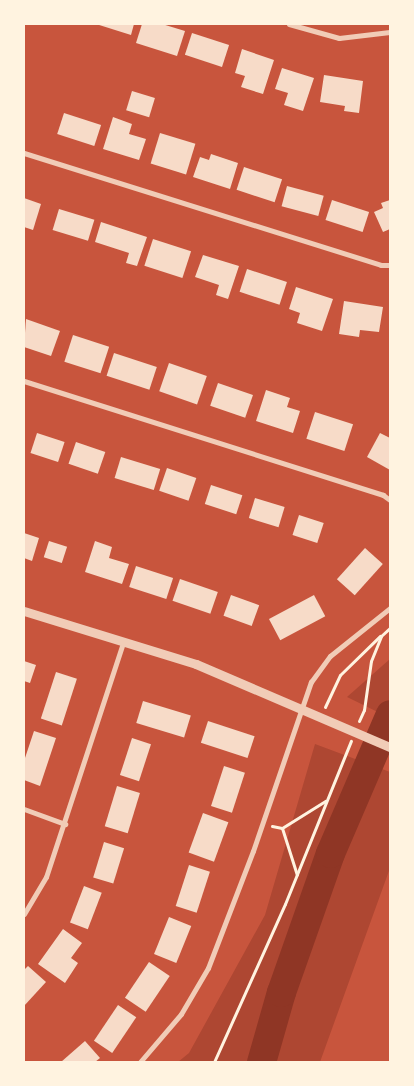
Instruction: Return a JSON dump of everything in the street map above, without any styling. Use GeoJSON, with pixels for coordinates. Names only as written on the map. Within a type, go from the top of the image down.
{"type":"FeatureCollection","features":[{"type":"Feature","properties":{"kind":"street"},"geometry":{"type":"LineString","coordinates":[[289,24],[339,38],[390,32]]}},
{"type":"Feature","properties":{"kind":"street"},"geometry":{"type":"LineString","coordinates":[[24,153],[381,265],[390,265]]}},
{"type":"Feature","properties":{"kind":"street"},"geometry":{"type":"LineString","coordinates":[[24,381],[383,495],[390,500]]}},
{"type":"Feature","properties":{"kind":"street"},"geometry":{"type":"LineString","coordinates":[[140,1062],[181,1014],[208,968],[263,823],[311,682],[330,656],[390,608]]}},
{"type":"Feature","properties":{"kind":"street"},"geometry":{"type":"LineString","coordinates":[[24,611],[196,664],[302,706],[322,717],[390,746]]}},
{"type":"Feature","properties":{"kind":"street"},"geometry":{"type":"LineString","coordinates":[[24,914],[46,877],[123,643]]}},
{"type":"Feature","properties":{"kind":"street"},"geometry":{"type":"LineString","coordinates":[[24,809],[65,824]]}},
{"type":"Feature","properties":{"kind":"path"},"geometry":{"type":"LineString","coordinates":[[322,717],[332,688],[340,675],[390,628]]}},
{"type":"Feature","properties":{"kind":"path"},"geometry":{"type":"LineString","coordinates":[[356,728],[364,710],[366,686],[381,636]]}},
{"type":"Feature","properties":{"kind":"path"},"geometry":{"type":"LineString","coordinates":[[214,1062],[297,876],[325,800],[352,737]]}},
{"type":"Feature","properties":{"kind":"path"},"geometry":{"type":"LineString","coordinates":[[263,823],[282,828],[325,800]]}},
{"type":"Feature","properties":{"kind":"path"},"geometry":{"type":"LineString","coordinates":[[282,828],[297,876]]}},
{"type":"Feature","properties":{"kind":"shaded area"},"geometry":{"type":"Polygon","coordinates":[[[390,659],[390,718],[347,697],[390,659]]]}},
{"type":"Feature","properties":{"kind":"shaded area"},"geometry":{"type":"Polygon","coordinates":[[[315,744],[390,772],[390,868],[320,1062],[178,1062],[189,1053],[265,915],[315,744]]]}},
{"type":"Feature","properties":{"kind":"building"},"geometry":{"type":"Polygon","coordinates":[[[96,24],[134,24],[131,35],[96,24]]]}},
{"type":"Feature","properties":{"kind":"building"},"geometry":{"type":"Polygon","coordinates":[[[142,24],[162,24],[185,31],[177,56],[136,43],[142,24]]]}},
{"type":"Feature","properties":{"kind":"building"},"geometry":{"type":"Polygon","coordinates":[[[192,33],[229,45],[222,67],[185,55],[192,33]]]}},
{"type":"Feature","properties":{"kind":"building"},"geometry":{"type":"Polygon","coordinates":[[[242,49],[274,60],[263,94],[241,87],[245,76],[235,73],[242,49]]]}},
{"type":"Feature","properties":{"kind":"building"},"geometry":{"type":"Polygon","coordinates":[[[282,68],[314,78],[303,111],[284,105],[288,93],[275,89],[282,68]]]}},
{"type":"Feature","properties":{"kind":"building"},"geometry":{"type":"Polygon","coordinates":[[[324,75],[363,81],[359,113],[344,111],[345,106],[320,102],[324,75]]]}},
{"type":"Feature","properties":{"kind":"building"},"geometry":{"type":"Polygon","coordinates":[[[132,91],[155,98],[149,117],[126,110],[132,91]]]}},
{"type":"Feature","properties":{"kind":"building"},"geometry":{"type":"Polygon","coordinates":[[[64,113],[101,125],[94,146],[57,134],[64,113]]]}},
{"type":"Feature","properties":{"kind":"building"},"geometry":{"type":"Polygon","coordinates":[[[113,117],[132,124],[129,134],[146,139],[139,160],[103,149],[113,117]]]}},
{"type":"Feature","properties":{"kind":"building"},"geometry":{"type":"Polygon","coordinates":[[[160,133],[195,144],[186,174],[151,164],[160,133]]]}},
{"type":"Feature","properties":{"kind":"building"},"geometry":{"type":"Polygon","coordinates":[[[211,154],[238,163],[230,189],[193,177],[200,157],[209,160],[211,154]]]}},
{"type":"Feature","properties":{"kind":"building"},"geometry":{"type":"Polygon","coordinates":[[[244,167],[282,179],[275,202],[237,190],[244,167]]]}},
{"type":"Feature","properties":{"kind":"building"},"geometry":{"type":"Polygon","coordinates":[[[287,186],[324,196],[318,216],[282,206],[287,186]]]}},
{"type":"Feature","properties":{"kind":"building"},"geometry":{"type":"Polygon","coordinates":[[[24,198],[41,204],[33,230],[24,227],[24,198]]]}},
{"type":"Feature","properties":{"kind":"building"},"geometry":{"type":"Polygon","coordinates":[[[332,200],[369,212],[363,232],[326,220],[332,200]]]}},
{"type":"Feature","properties":{"kind":"building"},"geometry":{"type":"Polygon","coordinates":[[[390,200],[390,229],[383,232],[374,212],[383,208],[381,203],[390,200]]]}},
{"type":"Feature","properties":{"kind":"building"},"geometry":{"type":"Polygon","coordinates":[[[59,209],[94,220],[88,241],[53,230],[59,209]]]}},
{"type":"Feature","properties":{"kind":"building"},"geometry":{"type":"Polygon","coordinates":[[[101,222],[147,237],[137,266],[126,263],[129,253],[95,242],[101,222]]]}},
{"type":"Feature","properties":{"kind":"building"},"geometry":{"type":"Polygon","coordinates":[[[153,239],[191,251],[182,278],[144,266],[153,239]]]}},
{"type":"Feature","properties":{"kind":"building"},"geometry":{"type":"Polygon","coordinates":[[[203,255],[239,266],[228,299],[216,295],[219,285],[195,277],[203,255]]]}},
{"type":"Feature","properties":{"kind":"building"},"geometry":{"type":"Polygon","coordinates":[[[247,269],[287,282],[280,305],[240,292],[247,269]]]}},
{"type":"Feature","properties":{"kind":"building"},"geometry":{"type":"Polygon","coordinates":[[[296,287],[333,299],[322,331],[297,323],[300,313],[289,309],[296,287]]]}},
{"type":"Feature","properties":{"kind":"building"},"geometry":{"type":"Polygon","coordinates":[[[344,301],[383,307],[379,332],[360,330],[359,337],[339,334],[344,301]]]}},
{"type":"Feature","properties":{"kind":"building"},"geometry":{"type":"Polygon","coordinates":[[[26,319],[60,331],[51,356],[24,347],[26,319]]]}},
{"type":"Feature","properties":{"kind":"building"},"geometry":{"type":"Polygon","coordinates":[[[73,335],[109,347],[100,373],[64,362],[73,335]]]}},
{"type":"Feature","properties":{"kind":"building"},"geometry":{"type":"Polygon","coordinates":[[[114,353],[157,367],[149,390],[107,376],[114,353]]]}},
{"type":"Feature","properties":{"kind":"building"},"geometry":{"type":"Polygon","coordinates":[[[169,363],[207,376],[197,404],[159,391],[169,363]]]}},
{"type":"Feature","properties":{"kind":"building"},"geometry":{"type":"Polygon","coordinates":[[[218,383],[253,395],[245,418],[210,406],[218,383]]]}},
{"type":"Feature","properties":{"kind":"building"},"geometry":{"type":"Polygon","coordinates":[[[266,390],[290,398],[287,407],[300,411],[293,433],[256,421],[266,390]]]}},
{"type":"Feature","properties":{"kind":"building"},"geometry":{"type":"Polygon","coordinates":[[[315,412],[353,424],[344,451],[306,439],[315,412]]]}},
{"type":"Feature","properties":{"kind":"building"},"geometry":{"type":"Polygon","coordinates":[[[37,433],[65,442],[58,462],[31,453],[37,433]]]}},
{"type":"Feature","properties":{"kind":"building"},"geometry":{"type":"Polygon","coordinates":[[[380,433],[390,438],[390,470],[367,457],[380,433]]]}},
{"type":"Feature","properties":{"kind":"building"},"geometry":{"type":"Polygon","coordinates":[[[76,442],[105,452],[98,474],[69,464],[76,442]]]}},
{"type":"Feature","properties":{"kind":"building"},"geometry":{"type":"Polygon","coordinates":[[[121,457],[160,469],[154,490],[115,478],[121,457]]]}},
{"type":"Feature","properties":{"kind":"building"},"geometry":{"type":"Polygon","coordinates":[[[167,468],[196,478],[188,501],[159,491],[167,468]]]}},
{"type":"Feature","properties":{"kind":"building"},"geometry":{"type":"Polygon","coordinates":[[[211,485],[242,495],[236,514],[205,504],[211,485]]]}},
{"type":"Feature","properties":{"kind":"building"},"geometry":{"type":"Polygon","coordinates":[[[255,498],[285,507],[279,527],[249,518],[255,498]]]}},
{"type":"Feature","properties":{"kind":"building"},"geometry":{"type":"Polygon","coordinates":[[[299,515],[324,523],[317,543],[293,535],[299,515]]]}},
{"type":"Feature","properties":{"kind":"building"},"geometry":{"type":"Polygon","coordinates":[[[24,533],[39,538],[32,561],[24,558],[24,533]]]}},
{"type":"Feature","properties":{"kind":"building"},"geometry":{"type":"Polygon","coordinates":[[[49,541],[67,547],[62,563],[44,557],[49,541]]]}},
{"type":"Feature","properties":{"kind":"building"},"geometry":{"type":"Polygon","coordinates":[[[95,541],[112,547],[109,558],[129,564],[122,584],[85,572],[95,541]]]}},
{"type":"Feature","properties":{"kind":"building"},"geometry":{"type":"Polygon","coordinates":[[[365,548],[383,564],[355,595],[337,579],[365,548]]]}},
{"type":"Feature","properties":{"kind":"building"},"geometry":{"type":"Polygon","coordinates":[[[136,566],[173,578],[166,599],[129,587],[136,566]]]}},
{"type":"Feature","properties":{"kind":"building"},"geometry":{"type":"Polygon","coordinates":[[[180,579],[218,592],[210,614],[173,601],[180,579]]]}},
{"type":"Feature","properties":{"kind":"building"},"geometry":{"type":"Polygon","coordinates":[[[231,595],[259,605],[252,626],[223,616],[231,595]]]}},
{"type":"Feature","properties":{"kind":"building"},"geometry":{"type":"Polygon","coordinates":[[[314,595],[325,616],[280,640],[269,619],[314,595]]]}},
{"type":"Feature","properties":{"kind":"building"},"geometry":{"type":"Polygon","coordinates":[[[24,661],[36,665],[30,683],[24,681],[24,661]]]}},
{"type":"Feature","properties":{"kind":"building"},"geometry":{"type":"Polygon","coordinates":[[[56,672],[77,679],[62,725],[41,719],[56,672]]]}},
{"type":"Feature","properties":{"kind":"building"},"geometry":{"type":"Polygon","coordinates":[[[143,701],[191,716],[184,738],[136,723],[143,701]]]}},
{"type":"Feature","properties":{"kind":"building"},"geometry":{"type":"Polygon","coordinates":[[[208,721],[255,736],[247,758],[201,743],[208,721]]]}},
{"type":"Feature","properties":{"kind":"building"},"geometry":{"type":"Polygon","coordinates":[[[34,731],[56,738],[40,786],[24,780],[24,761],[34,731]]]}},
{"type":"Feature","properties":{"kind":"building"},"geometry":{"type":"Polygon","coordinates":[[[132,738],[151,744],[139,781],[120,775],[132,738]]]}},
{"type":"Feature","properties":{"kind":"building"},"geometry":{"type":"Polygon","coordinates":[[[224,766],[245,773],[232,813],[211,806],[224,766]]]}},
{"type":"Feature","properties":{"kind":"building"},"geometry":{"type":"Polygon","coordinates":[[[117,786],[140,793],[128,833],[105,826],[117,786]]]}},
{"type":"Feature","properties":{"kind":"building"},"geometry":{"type":"Polygon","coordinates":[[[203,813],[228,822],[214,862],[189,852],[203,813]]]}},
{"type":"Feature","properties":{"kind":"building"},"geometry":{"type":"Polygon","coordinates":[[[104,842],[124,848],[113,884],[93,877],[104,842]]]}},
{"type":"Feature","properties":{"kind":"building"},"geometry":{"type":"Polygon","coordinates":[[[189,865],[210,872],[197,913],[176,906],[189,865]]]}},
{"type":"Feature","properties":{"kind":"building"},"geometry":{"type":"Polygon","coordinates":[[[84,886],[102,893],[88,929],[70,922],[84,886]]]}},
{"type":"Feature","properties":{"kind":"building"},"geometry":{"type":"Polygon","coordinates":[[[169,917],[191,926],[176,963],[154,954],[169,917]]]}},
{"type":"Feature","properties":{"kind":"building"},"geometry":{"type":"Polygon","coordinates":[[[63,929],[82,943],[71,958],[78,963],[65,983],[38,964],[63,929]]]}},
{"type":"Feature","properties":{"kind":"building"},"geometry":{"type":"Polygon","coordinates":[[[149,962],[170,976],[146,1012],[125,998],[149,962]]]}},
{"type":"Feature","properties":{"kind":"building"},"geometry":{"type":"Polygon","coordinates":[[[28,966],[46,982],[24,1006],[24,970],[28,966]]]}},
{"type":"Feature","properties":{"kind":"building"},"geometry":{"type":"Polygon","coordinates":[[[118,1005],[136,1017],[112,1053],[94,1041],[118,1005]]]}},
{"type":"Feature","properties":{"kind":"building"},"geometry":{"type":"Polygon","coordinates":[[[85,1041],[100,1058],[95,1062],[61,1062],[85,1041]]]}},
{"type":"Feature","properties":{"kind":"waterway"},"geometry":{"type":"LineString","coordinates":[[261,1062],[281,992],[330,853],[390,714]]}}]}
